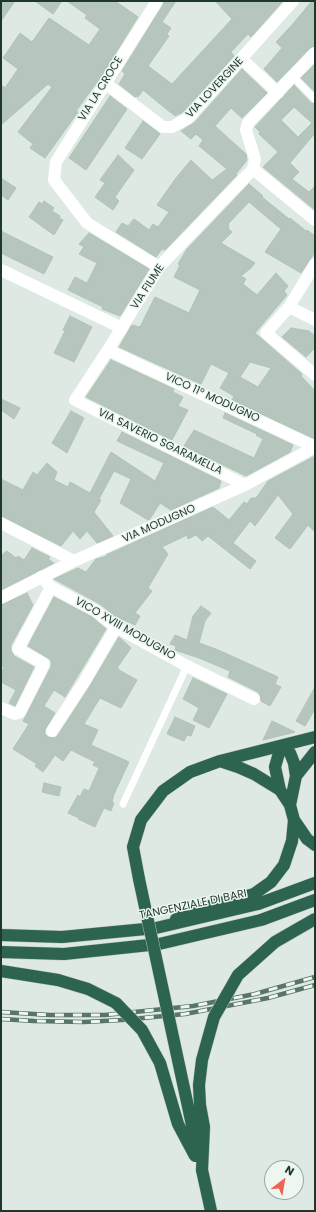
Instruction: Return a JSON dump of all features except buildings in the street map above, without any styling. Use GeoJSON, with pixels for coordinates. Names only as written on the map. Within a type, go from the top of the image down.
{"type":"FeatureCollection","features":[{"type":"Feature","properties":{"kind":"highway"},"geometry":{"type":"LineString","coordinates":[[211,1211],[133,847],[141,820],[163,791],[190,772],[220,760],[315,738]]}},
{"type":"Feature","properties":{"kind":"highway"},"geometry":{"type":"LineString","coordinates":[[281,746],[290,753],[294,763],[296,776],[290,805]]}},
{"type":"Feature","properties":{"kind":"highway"},"geometry":{"type":"LineString","coordinates":[[281,746],[275,767],[280,790],[290,805],[294,820],[307,839],[315,845]]}},
{"type":"Feature","properties":{"kind":"highway"},"geometry":{"type":"LineString","coordinates":[[296,776],[315,752]]}},
{"type":"Feature","properties":{"kind":"highway"},"geometry":{"type":"LineString","coordinates":[[220,760],[254,774],[280,790]]}},
{"type":"Feature","properties":{"kind":"highway"},"geometry":{"type":"LineString","coordinates":[[156,928],[191,912],[254,894],[271,882],[284,865],[292,841],[294,820]]}},
{"type":"Feature","properties":{"kind":"highway","name":"TANGENZIALE DI BARI"},"geometry":{"type":"LineString","coordinates":[[1,935],[62,937],[156,928],[258,904],[315,883]]}},
{"type":"Feature","properties":{"kind":"highway"},"geometry":{"type":"LineString","coordinates":[[1,952],[64,954],[160,944],[261,920],[315,900]]}},
{"type":"Feature","properties":{"kind":"highway"},"geometry":{"type":"LineString","coordinates":[[202,1170],[204,1127],[200,1104],[199,1085],[202,1060],[214,1017],[238,976],[275,942],[315,919]]}},
{"type":"Feature","properties":{"kind":"highway"},"geometry":{"type":"LineString","coordinates":[[1,971],[58,980],[88,989],[116,1003],[142,1030],[160,1063],[178,1124],[202,1170]]}},
{"type":"Feature","properties":{"kind":"street","name":"VIA LA CROCE"},"geometry":{"type":"LineString","coordinates":[[157,1],[56,162],[54,180],[87,223],[159,267]]}},
{"type":"Feature","properties":{"kind":"street","name":"VIA LOVERGINE"},"geometry":{"type":"LineString","coordinates":[[105,83],[163,127],[172,127],[188,118],[293,1]]}},
{"type":"Feature","properties":{"kind":"street"},"geometry":{"type":"LineString","coordinates":[[315,53],[248,123],[246,130],[256,159],[253,169],[315,220]]}},
{"type":"Feature","properties":{"kind":"street"},"geometry":{"type":"LineString","coordinates":[[242,59],[278,93]]}},
{"type":"Feature","properties":{"kind":"street","name":"VIA FIUME"},"geometry":{"type":"LineString","coordinates":[[75,400],[122,328],[159,267],[253,169]]}},
{"type":"Feature","properties":{"kind":"street"},"geometry":{"type":"LineString","coordinates":[[315,264],[289,307],[266,333],[315,375]]}},
{"type":"Feature","properties":{"kind":"street"},"geometry":{"type":"LineString","coordinates":[[1,270],[122,328]]}},
{"type":"Feature","properties":{"kind":"street"},"geometry":{"type":"LineString","coordinates":[[289,307],[315,320]]}},
{"type":"Feature","properties":{"kind":"street","name":"VICO 11° MODUGNO"},"geometry":{"type":"LineString","coordinates":[[108,350],[315,447]]}},
{"type":"Feature","properties":{"kind":"street","name":"VIA SAVERIO SGARAMELLA"},"geometry":{"type":"LineString","coordinates":[[75,400],[245,485]]}},
{"type":"Feature","properties":{"kind":"street","name":"VIA MODUGNO"},"geometry":{"type":"LineString","coordinates":[[1,598],[74,561],[245,485],[315,447]]}},
{"type":"Feature","properties":{"kind":"street"},"geometry":{"type":"LineString","coordinates":[[1,523],[74,561]]}},
{"type":"Feature","properties":{"kind":"street","name":"VICO XVIII MODUGNO"},"geometry":{"type":"LineString","coordinates":[[41,577],[51,587],[96,611],[116,627],[187,666],[254,698]]}},
{"type":"Feature","properties":{"kind":"street"},"geometry":{"type":"LineString","coordinates":[[1,708],[15,714],[20,712],[44,664],[18,649],[51,587]]}},
{"type":"Feature","properties":{"kind":"street"},"geometry":{"type":"LineString","coordinates":[[52,731],[84,682],[116,627]]}},
{"type":"Feature","properties":{"kind":"lane"},"geometry":{"type":"LineString","coordinates":[[293,77],[315,99]]}},
{"type":"Feature","properties":{"kind":"lane"},"geometry":{"type":"LineString","coordinates":[[123,804],[187,666]]}},
{"type":"Feature","properties":{"kind":"railway"},"geometry":{"type":"LineString","coordinates":[[1,1012],[50,1015],[105,1015],[193,1006],[255,994],[315,977]]}},
{"type":"Feature","properties":{"kind":"railway"},"geometry":{"type":"LineString","coordinates":[[1,1019],[84,1022],[185,1014],[268,998],[315,985]]}}]}
